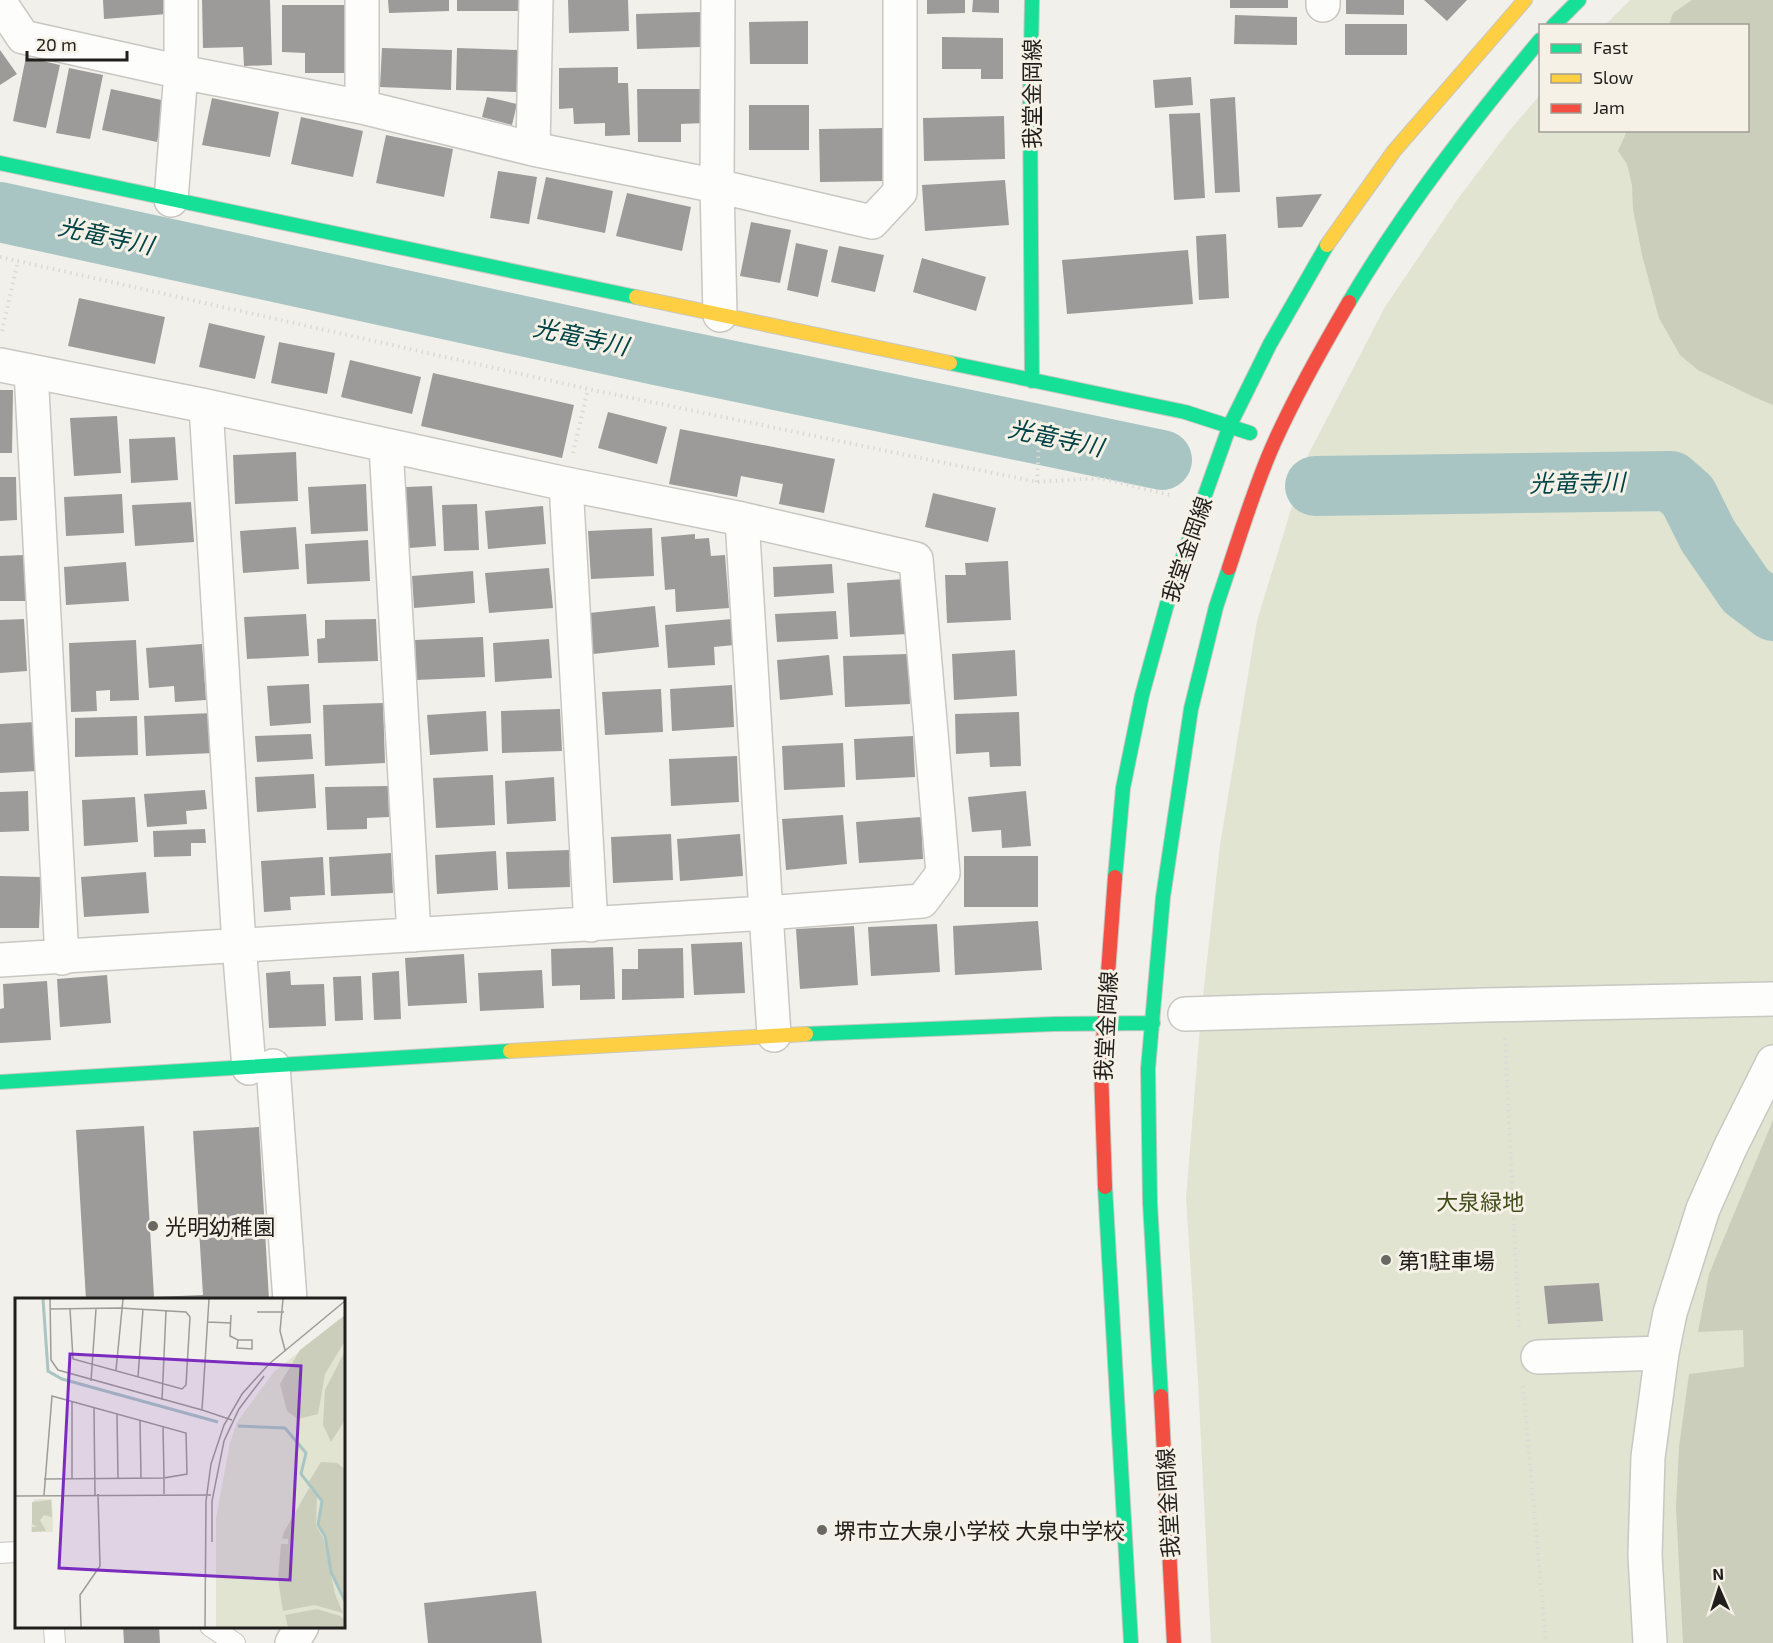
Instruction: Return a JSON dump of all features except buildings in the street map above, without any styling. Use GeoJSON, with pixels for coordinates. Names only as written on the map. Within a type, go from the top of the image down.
{"type":"FeatureCollection","features":[{"type":"Feature","properties":{"kind":"main road","name":"我堂金岡線"},"geometry":{"type":"LineString","coordinates":[[1032,0],[1030,116],[1032,381]]}},
{"type":"Feature","properties":{"kind":"main road","name":"我堂金岡線"},"geometry":{"type":"LineString","coordinates":[[1131,1643],[1105,1203],[1101,1070],[1124,788],[1142,695],[1170,593],[1230,425],[1270,344],[1329,242],[1394,151],[1525,0]]}},
{"type":"Feature","properties":{"kind":"main road"},"geometry":{"type":"LineString","coordinates":[[1555,24],[1579,0]]}},
{"type":"Feature","properties":{"kind":"main road","name":"我堂金岡線"},"geometry":{"type":"LineString","coordinates":[[1174,1643],[1150,1203],[1148,1068],[1163,897],[1191,709],[1216,607],[1252,497],[1274,443],[1315,359],[1367,271],[1490,100],[1539,41]]}},
{"type":"Feature","properties":{"kind":"main road"},"geometry":{"type":"LineString","coordinates":[[0,163],[1185,412],[1230,425],[1274,443]]}},
{"type":"Feature","properties":{"kind":"main road"},"geometry":{"type":"LineString","coordinates":[[0,1082],[774,1035],[1054,1024],[1153,1023]]}},
{"type":"Feature","properties":{"kind":"street"},"geometry":{"type":"LineString","coordinates":[[1,0],[1,4],[23,37],[181,72],[362,107],[533,149],[717,186],[872,222],[900,192],[900,0]]}},
{"type":"Feature","properties":{"kind":"street"},"geometry":{"type":"LineString","coordinates":[[171,200],[181,72],[181,0]]}},
{"type":"Feature","properties":{"kind":"street"},"geometry":{"type":"LineString","coordinates":[[362,0],[362,107]]}},
{"type":"Feature","properties":{"kind":"street"},"geometry":{"type":"LineString","coordinates":[[533,149],[536,0]]}},
{"type":"Feature","properties":{"kind":"street"},"geometry":{"type":"LineString","coordinates":[[718,0],[717,186],[720,315]]}},
{"type":"Feature","properties":{"kind":"street"},"geometry":{"type":"LineString","coordinates":[[0,365],[742,519],[916,559],[943,873],[922,901],[591,925],[0,960]]}},
{"type":"Feature","properties":{"kind":"street"},"geometry":{"type":"LineString","coordinates":[[31,372],[62,958]]}},
{"type":"Feature","properties":{"kind":"street"},"geometry":{"type":"LineString","coordinates":[[206,406],[239,945],[261,1067],[290,1298]]}},
{"type":"Feature","properties":{"kind":"street"},"geometry":{"type":"LineString","coordinates":[[386,446],[414,935]]}},
{"type":"Feature","properties":{"kind":"street"},"geometry":{"type":"LineString","coordinates":[[566,484],[591,925]]}},
{"type":"Feature","properties":{"kind":"street"},"geometry":{"type":"LineString","coordinates":[[742,519],[774,1035]]}},
{"type":"Feature","properties":{"kind":"street"},"geometry":{"type":"LineString","coordinates":[[1185,1014],[1503,1004],[1773,999]]}},
{"type":"Feature","properties":{"kind":"street"},"geometry":{"type":"LineString","coordinates":[[1650,1643],[1645,1555],[1648,1457],[1662,1353],[1670,1313],[1703,1209],[1730,1148],[1773,1062]]}},
{"type":"Feature","properties":{"kind":"street"},"geometry":{"type":"LineString","coordinates":[[1527,1361],[1662,1353]]}},
{"type":"Feature","properties":{"kind":"street"},"geometry":{"type":"LineString","coordinates":[[292,1643],[301,1628]]}},
{"type":"Feature","properties":{"kind":"lane"},"geometry":{"type":"LineString","coordinates":[[0,1553],[15,1552]]}},
{"type":"Feature","properties":{"kind":"lane"},"geometry":{"type":"LineString","coordinates":[[54,1628],[55,1643]]}},
{"type":"Feature","properties":{"kind":"lane"},"geometry":{"type":"LineString","coordinates":[[213,1628],[235,1643]]}},
{"type":"Feature","properties":{"kind":"path"},"geometry":{"type":"LineString","coordinates":[[0,257],[588,389],[1037,482],[1100,478],[1175,496]]}},
{"type":"Feature","properties":{"kind":"path"},"geometry":{"type":"LineString","coordinates":[[0,341],[18,261]]}},
{"type":"Feature","properties":{"kind":"path"},"geometry":{"type":"LineString","coordinates":[[566,484],[588,389]]}},
{"type":"Feature","properties":{"kind":"path"},"geometry":{"type":"LineString","coordinates":[[1037,482],[1040,411]]}},
{"type":"Feature","properties":{"kind":"path"},"geometry":{"type":"LineString","coordinates":[[1503,1004],[1546,1643]]}},
{"type":"Feature","properties":{"kind":"green space","name":"大泉緑地"},"geometry":{"type":"Polygon","coordinates":[[[1630,0],[1773,0],[1773,1643],[1211,1643],[1186,1198],[1201,1014],[1220,845],[1257,621],[1307,457],[1385,307],[1457,200],[1509,131],[1539,96],[1539,132],[1749,132],[1749,24],[1606,24],[1630,0]]]}},
{"type":"Feature","properties":{"kind":"green space"},"geometry":{"type":"Polygon","coordinates":[[[1692,0],[1773,0],[1773,405],[1698,370],[1680,355],[1659,318],[1642,255],[1633,209],[1632,185],[1627,164],[1618,151],[1627,132],[1749,132],[1749,24],[1669,24],[1673,13],[1692,0]]]}},
{"type":"Feature","properties":{"kind":"green space"},"geometry":{"type":"Polygon","coordinates":[[[1773,1120],[1773,1643],[1683,1643],[1676,1507],[1679,1447],[1689,1374],[1744,1367],[1743,1330],[1698,1332],[1709,1274],[1773,1120]]]}},
{"type":"Feature","properties":{"kind":"waterway","name":"光竜寺川"},"geometry":{"type":"LineString","coordinates":[[0,212],[656,355],[1162,460]]}},
{"type":"Feature","properties":{"kind":"waterway","name":"光竜寺川"},"geometry":{"type":"LineString","coordinates":[[1315,486],[1671,481],[1688,496],[1708,536],[1746,591],[1773,611]]}},
{"type":"Feature","properties":{"kind":"traffic: fast"},"geometry":{"type":"LineString","coordinates":[[1032,0],[1030,104],[1032,381]]}},
{"type":"Feature","properties":{"kind":"traffic: fast"},"geometry":{"type":"LineString","coordinates":[[1555,24],[1579,0]]}},
{"type":"Feature","properties":{"kind":"traffic: fast"},"geometry":{"type":"LineString","coordinates":[[1349,302],[1370,267],[1439,167],[1539,41]]}},
{"type":"Feature","properties":{"kind":"traffic: fast"},"geometry":{"type":"LineString","coordinates":[[0,163],[636,297]]}},
{"type":"Feature","properties":{"kind":"traffic: fast"},"geometry":{"type":"LineString","coordinates":[[1115,877],[1123,788],[1142,695],[1170,593],[1230,425],[1270,344],[1327,245]]}},
{"type":"Feature","properties":{"kind":"traffic: fast"},"geometry":{"type":"LineString","coordinates":[[950,363],[1185,412],[1250,433]]}},
{"type":"Feature","properties":{"kind":"traffic: fast"},"geometry":{"type":"LineString","coordinates":[[1161,1396],[1150,1203],[1148,1069],[1163,897],[1191,709],[1216,607],[1229,568]]}},
{"type":"Feature","properties":{"kind":"traffic: fast"},"geometry":{"type":"LineString","coordinates":[[806,1034],[1054,1024],[1153,1023]]}},
{"type":"Feature","properties":{"kind":"traffic: fast"},"geometry":{"type":"LineString","coordinates":[[0,1082],[510,1051]]}},
{"type":"Feature","properties":{"kind":"traffic: fast"},"geometry":{"type":"LineString","coordinates":[[1105,1187],[1131,1643]]}},
{"type":"Feature","properties":{"kind":"traffic: slow"},"geometry":{"type":"LineString","coordinates":[[1327,245],[1394,151],[1525,0]]}},
{"type":"Feature","properties":{"kind":"traffic: slow"},"geometry":{"type":"LineString","coordinates":[[636,297],[950,363]]}},
{"type":"Feature","properties":{"kind":"traffic: slow"},"geometry":{"type":"LineString","coordinates":[[510,1051],[806,1034]]}},
{"type":"Feature","properties":{"kind":"traffic: jam"},"geometry":{"type":"LineString","coordinates":[[1229,568],[1274,443],[1310,371],[1349,302]]}},
{"type":"Feature","properties":{"kind":"traffic: jam"},"geometry":{"type":"LineString","coordinates":[[1105,1187],[1101,1070],[1115,877]]}},
{"type":"Feature","properties":{"kind":"traffic: jam"},"geometry":{"type":"LineString","coordinates":[[1161,1396],[1174,1643]]}},
{"type":"Feature","properties":{"kind":"place","name":"光明幼稚園"},"geometry":{"type":"Point","coordinates":[153,1226]}},
{"type":"Feature","properties":{"kind":"place","name":"第1駐車場"},"geometry":{"type":"Point","coordinates":[1386,1260]}},
{"type":"Feature","properties":{"kind":"place","name":"堺市立大泉小学校 大泉中学校"},"geometry":{"type":"Point","coordinates":[822,1530]}}]}
